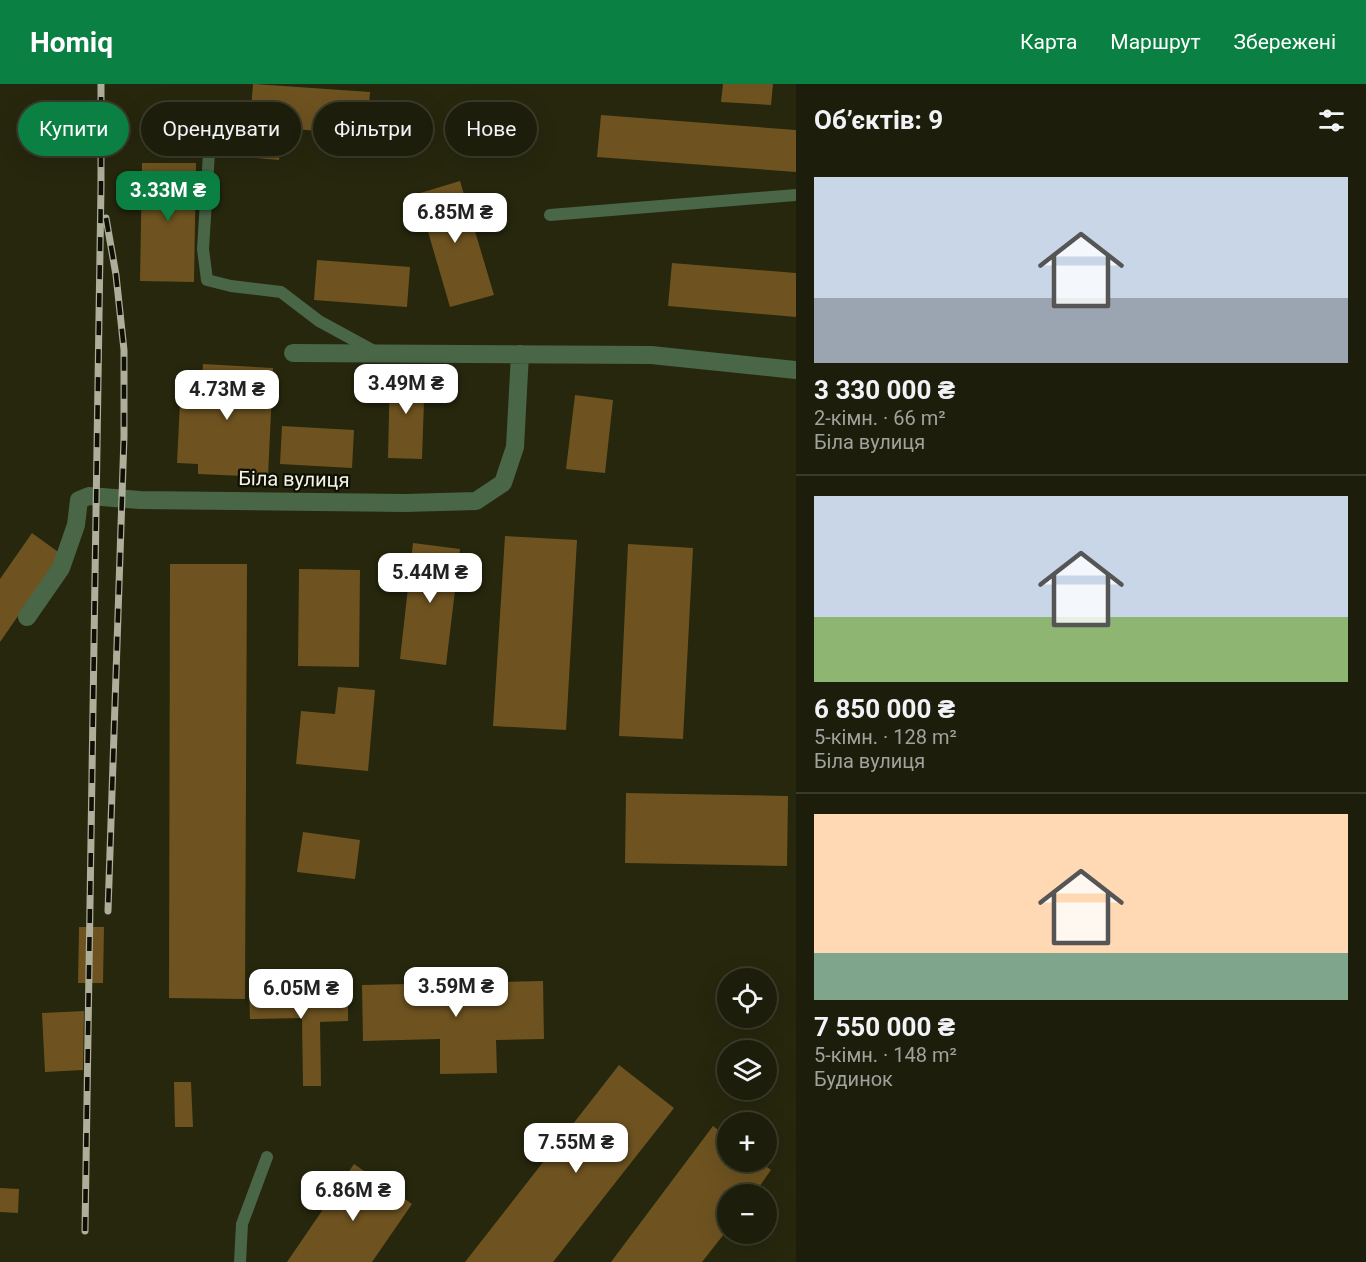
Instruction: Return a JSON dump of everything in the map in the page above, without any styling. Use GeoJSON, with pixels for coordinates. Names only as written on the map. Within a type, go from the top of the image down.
{"type":"FeatureCollection","features":[{"type":"Feature","properties":{"kind":"street"},"geometry":{"type":"LineString","coordinates":[[293,353],[651,355],[796,370]]}},
{"type":"Feature","properties":{"kind":"street","name":"Біла вулиця"},"geometry":{"type":"LineString","coordinates":[[27,617],[61,568],[76,525],[79,500],[89,496],[140,500],[359,503],[476,501],[503,483],[515,447],[520,354]]}},
{"type":"Feature","properties":{"kind":"lane"},"geometry":{"type":"LineString","coordinates":[[209,156],[203,249],[207,279],[231,286],[281,292],[319,321],[378,353]]}},
{"type":"Feature","properties":{"kind":"lane"},"geometry":{"type":"LineString","coordinates":[[549,214],[796,195]]}},
{"type":"Feature","properties":{"kind":"lane"},"geometry":{"type":"LineString","coordinates":[[240,1262],[242,1224],[267,1157]]}},
{"type":"Feature","properties":{"kind":"building"},"geometry":{"type":"Polygon","coordinates":[[[253,84],[370,92],[369,102],[313,102],[313,131],[301,130],[301,102],[252,102],[253,84]]]}},
{"type":"Feature","properties":{"kind":"building"},"geometry":{"type":"Polygon","coordinates":[[[723,84],[773,84],[771,105],[721,102],[723,84]]]}},
{"type":"Feature","properties":{"kind":"building"},"geometry":{"type":"Polygon","coordinates":[[[601,115],[796,130],[796,172],[597,157],[601,115]]]}},
{"type":"Feature","properties":{"kind":"building"},"geometry":{"type":"Polygon","coordinates":[[[247,156],[279,156],[279,160],[247,156]]]}},
{"type":"Feature","properties":{"kind":"building"},"geometry":{"type":"Polygon","coordinates":[[[142,163],[196,163],[194,282],[140,281],[142,163]]]}},
{"type":"Feature","properties":{"kind":"building"},"geometry":{"type":"Polygon","coordinates":[[[460,181],[494,295],[450,307],[417,194],[460,181]]]}},
{"type":"Feature","properties":{"kind":"building"},"geometry":{"type":"Polygon","coordinates":[[[317,260],[410,267],[407,307],[314,300],[317,260]]]}},
{"type":"Feature","properties":{"kind":"building"},"geometry":{"type":"Polygon","coordinates":[[[672,263],[796,273],[796,317],[668,306],[672,263]]]}},
{"type":"Feature","properties":{"kind":"building"},"geometry":{"type":"Polygon","coordinates":[[[203,364],[273,368],[268,477],[198,474],[198,464],[177,463],[181,382],[202,383],[203,364]]]}},
{"type":"Feature","properties":{"kind":"building"},"geometry":{"type":"Polygon","coordinates":[[[390,371],[425,372],[422,459],[388,458],[390,371]]]}},
{"type":"Feature","properties":{"kind":"building"},"geometry":{"type":"Polygon","coordinates":[[[575,395],[613,400],[605,473],[566,469],[575,395]]]}},
{"type":"Feature","properties":{"kind":"building"},"geometry":{"type":"Polygon","coordinates":[[[282,426],[354,430],[352,468],[280,464],[282,426]]]}},
{"type":"Feature","properties":{"kind":"building"},"geometry":{"type":"Polygon","coordinates":[[[32,533],[61,554],[0,642],[0,579],[32,533]]]}},
{"type":"Feature","properties":{"kind":"building"},"geometry":{"type":"Polygon","coordinates":[[[505,536],[577,540],[566,730],[493,726],[505,536]]]}},
{"type":"Feature","properties":{"kind":"building"},"geometry":{"type":"Polygon","coordinates":[[[413,543],[460,549],[446,665],[400,659],[413,543]]]}},
{"type":"Feature","properties":{"kind":"building"},"geometry":{"type":"Polygon","coordinates":[[[628,544],[693,548],[683,739],[619,736],[628,544]]]}},
{"type":"Feature","properties":{"kind":"building"},"geometry":{"type":"Polygon","coordinates":[[[170,564],[247,564],[245,999],[169,998],[170,564]]]}},
{"type":"Feature","properties":{"kind":"building"},"geometry":{"type":"Polygon","coordinates":[[[299,569],[360,570],[359,667],[298,666],[299,569]]]}},
{"type":"Feature","properties":{"kind":"building"},"geometry":{"type":"Polygon","coordinates":[[[338,687],[375,690],[368,771],[296,764],[301,711],[335,714],[338,687]]]}},
{"type":"Feature","properties":{"kind":"building"},"geometry":{"type":"Polygon","coordinates":[[[626,793],[788,796],[787,866],[625,863],[626,793]]]}},
{"type":"Feature","properties":{"kind":"building"},"geometry":{"type":"Polygon","coordinates":[[[303,832],[360,840],[355,879],[297,872],[303,832]]]}},
{"type":"Feature","properties":{"kind":"building"},"geometry":{"type":"Polygon","coordinates":[[[79,927],[104,927],[103,983],[78,983],[79,927]]]}},
{"type":"Feature","properties":{"kind":"building"},"geometry":{"type":"Polygon","coordinates":[[[543,981],[544,1039],[496,1040],[497,1073],[440,1074],[440,1039],[363,1041],[362,985],[543,981]]]}},
{"type":"Feature","properties":{"kind":"building"},"geometry":{"type":"Polygon","coordinates":[[[326,988],[326,1002],[348,1002],[348,1021],[320,1022],[321,1086],[303,1086],[302,1018],[250,1019],[249,990],[326,988]]]}},
{"type":"Feature","properties":{"kind":"building"},"geometry":{"type":"Polygon","coordinates":[[[84,1011],[83,1070],[45,1072],[42,1013],[84,1011]]]}},
{"type":"Feature","properties":{"kind":"building"},"geometry":{"type":"Polygon","coordinates":[[[619,1065],[674,1108],[553,1262],[465,1262],[619,1065]]]}},
{"type":"Feature","properties":{"kind":"building"},"geometry":{"type":"Polygon","coordinates":[[[174,1082],[191,1082],[193,1127],[175,1127],[174,1082]]]}},
{"type":"Feature","properties":{"kind":"building"},"geometry":{"type":"Polygon","coordinates":[[[713,1126],[717,1129],[717,1172],[770,1172],[761,1184],[717,1184],[717,1243],[702,1262],[611,1262],[713,1126]]]}},
{"type":"Feature","properties":{"kind":"building"},"geometry":{"type":"Polygon","coordinates":[[[354,1164],[412,1204],[372,1262],[287,1262],[354,1164]]]}},
{"type":"Feature","properties":{"kind":"building"},"geometry":{"type":"Polygon","coordinates":[[[0,1188],[19,1189],[18,1213],[0,1212],[0,1188]]]}},
{"type":"Feature","properties":{"kind":"railway"},"geometry":{"type":"LineString","coordinates":[[85,1231],[101,84]]}},
{"type":"Feature","properties":{"kind":"railway"},"geometry":{"type":"LineString","coordinates":[[106,218],[116,275],[124,350],[124,437],[108,911]]}}]}
